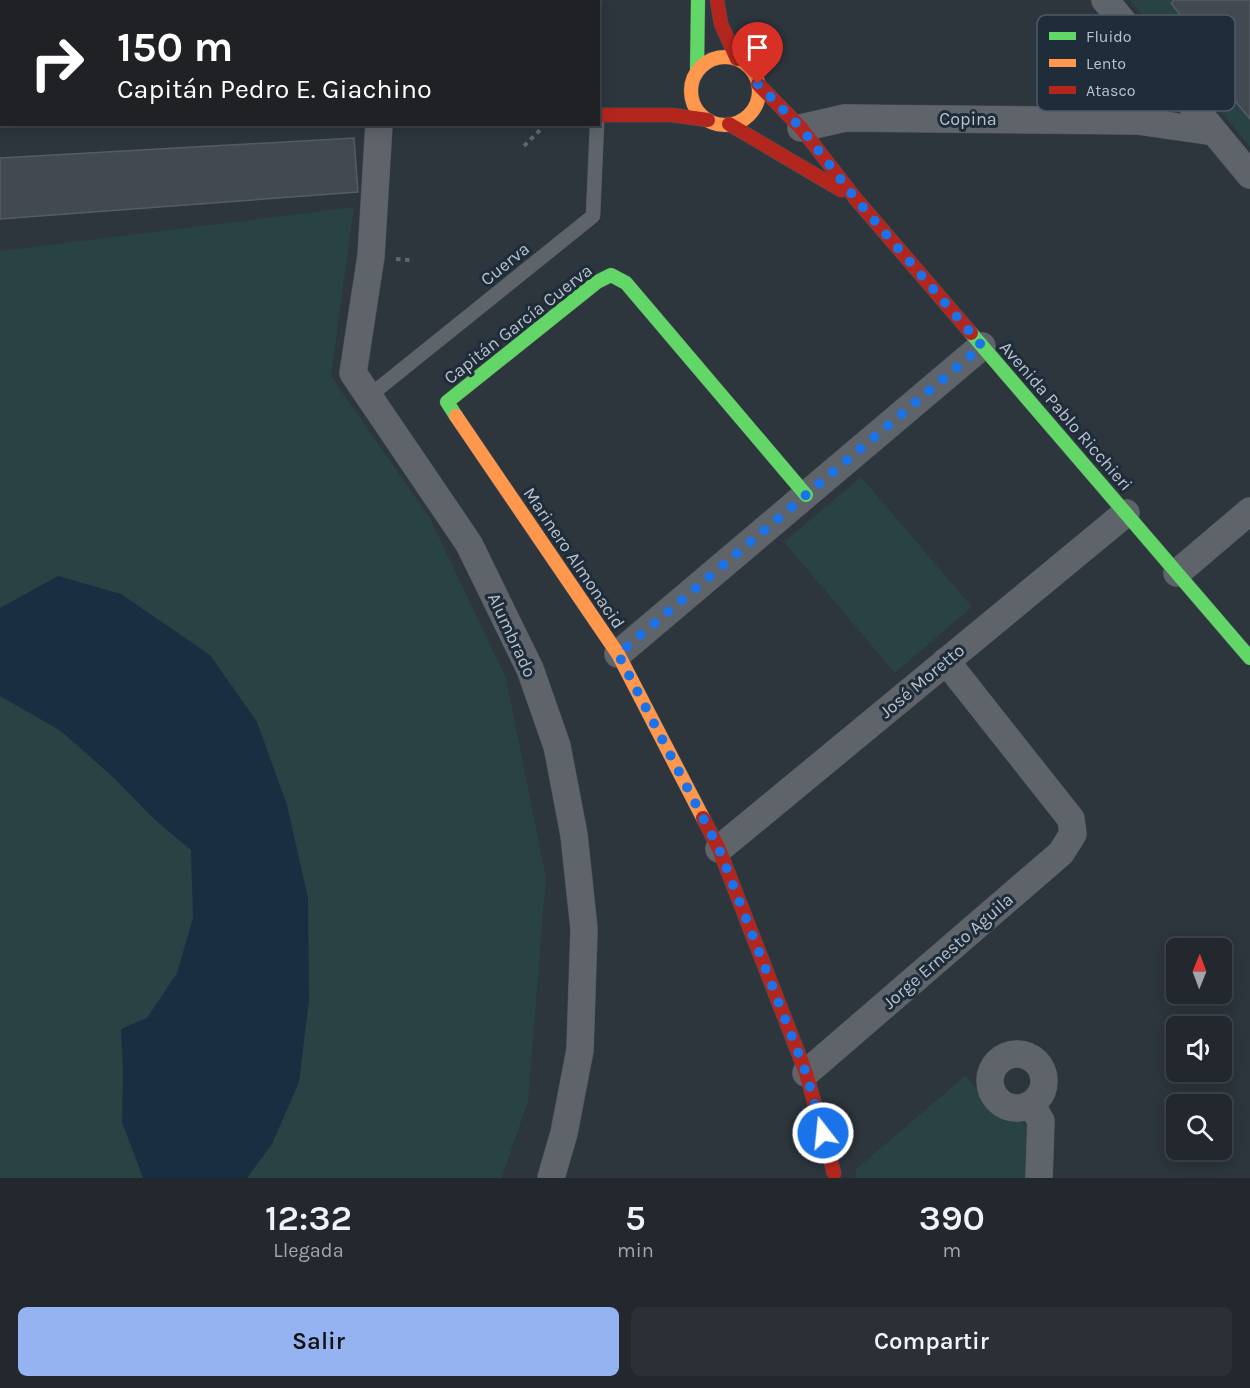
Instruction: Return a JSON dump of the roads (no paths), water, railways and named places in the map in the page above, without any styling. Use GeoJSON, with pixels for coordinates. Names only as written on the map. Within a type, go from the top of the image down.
{"type":"FeatureCollection","features":[{"type":"Feature","properties":{"kind":"main road"},"geometry":{"type":"LineString","coordinates":[[698,0],[691,93],[693,104],[708,120]]}},
{"type":"Feature","properties":{"kind":"main road"},"geometry":{"type":"LineString","coordinates":[[717,0],[717,14],[721,27],[737,59]]}},
{"type":"Feature","properties":{"kind":"main road"},"geometry":{"type":"LineString","coordinates":[[600,116],[672,115],[729,124],[749,115],[758,95],[758,84],[747,65],[737,59],[715,58],[705,63],[677,92]]}},
{"type":"Feature","properties":{"kind":"main road","name":"Avenida Pablo Ricchieri"},"geometry":{"type":"LineString","coordinates":[[758,84],[801,128],[855,198],[1250,658]]}},
{"type":"Feature","properties":{"kind":"main road","name":"Avenida Pablo Ricchieri"},"geometry":{"type":"LineString","coordinates":[[729,124],[855,198]]}},
{"type":"Feature","properties":{"kind":"main road","name":"Capitán García Cuerva"},"geometry":{"type":"LineString","coordinates":[[447,402],[597,282],[611,275],[626,283],[806,495]]}},
{"type":"Feature","properties":{"kind":"main road","name":"Marinero Almonacid"},"geometry":{"type":"LineString","coordinates":[[447,402],[618,654],[719,849],[806,1073],[834,1173]]}},
{"type":"Feature","properties":{"kind":"street"},"geometry":{"type":"LineString","coordinates":[[1106,0],[1118,15]]}},
{"type":"Feature","properties":{"kind":"street","name":"Copina"},"geometry":{"type":"LineString","coordinates":[[1137,121],[1152,117],[1158,111]]}},
{"type":"Feature","properties":{"kind":"street"},"geometry":{"type":"LineString","coordinates":[[1197,111],[1250,175]]}},
{"type":"Feature","properties":{"kind":"street","name":"Copina"},"geometry":{"type":"LineString","coordinates":[[801,128],[845,118],[1137,121],[1214,132]]}},
{"type":"Feature","properties":{"kind":"street","name":"Alumbrado"},"geometry":{"type":"LineString","coordinates":[[380,126],[371,256],[353,373],[469,544],[530,669],[557,746],[574,835],[584,929],[580,1050],[564,1133],[550,1178]]}},
{"type":"Feature","properties":{"kind":"street"},"geometry":{"type":"LineString","coordinates":[[618,654],[982,346]]}},
{"type":"Feature","properties":{"kind":"street"},"geometry":{"type":"LineString","coordinates":[[1177,573],[1250,511]]}},
{"type":"Feature","properties":{"kind":"street","name":"José Moretto"},"geometry":{"type":"LineString","coordinates":[[719,849],[1126,513]]}},
{"type":"Feature","properties":{"kind":"street","name":"Jorge Ernesto Aguila"},"geometry":{"type":"LineString","coordinates":[[806,1073],[1061,853],[1073,834],[1071,819],[946,661]]}},
{"type":"Feature","properties":{"kind":"street"},"geometry":{"type":"LineString","coordinates":[[1031,1104],[1041,1121],[1039,1178]]}},
{"type":"Feature","properties":{"kind":"lane","name":"Cuerva"},"geometry":{"type":"LineString","coordinates":[[368,397],[593,216],[597,126]]}},
{"type":"Feature","properties":{"kind":"water"},"geometry":{"type":"Polygon","coordinates":[[[58,576],[121,594],[210,655],[257,722],[287,805],[308,898],[309,1000],[299,1082],[272,1144],[247,1178],[143,1178],[122,1122],[121,1029],[147,1018],[177,973],[193,918],[191,850],[154,819],[114,778],[61,731],[0,696],[0,608],[58,576]]]}}]}
